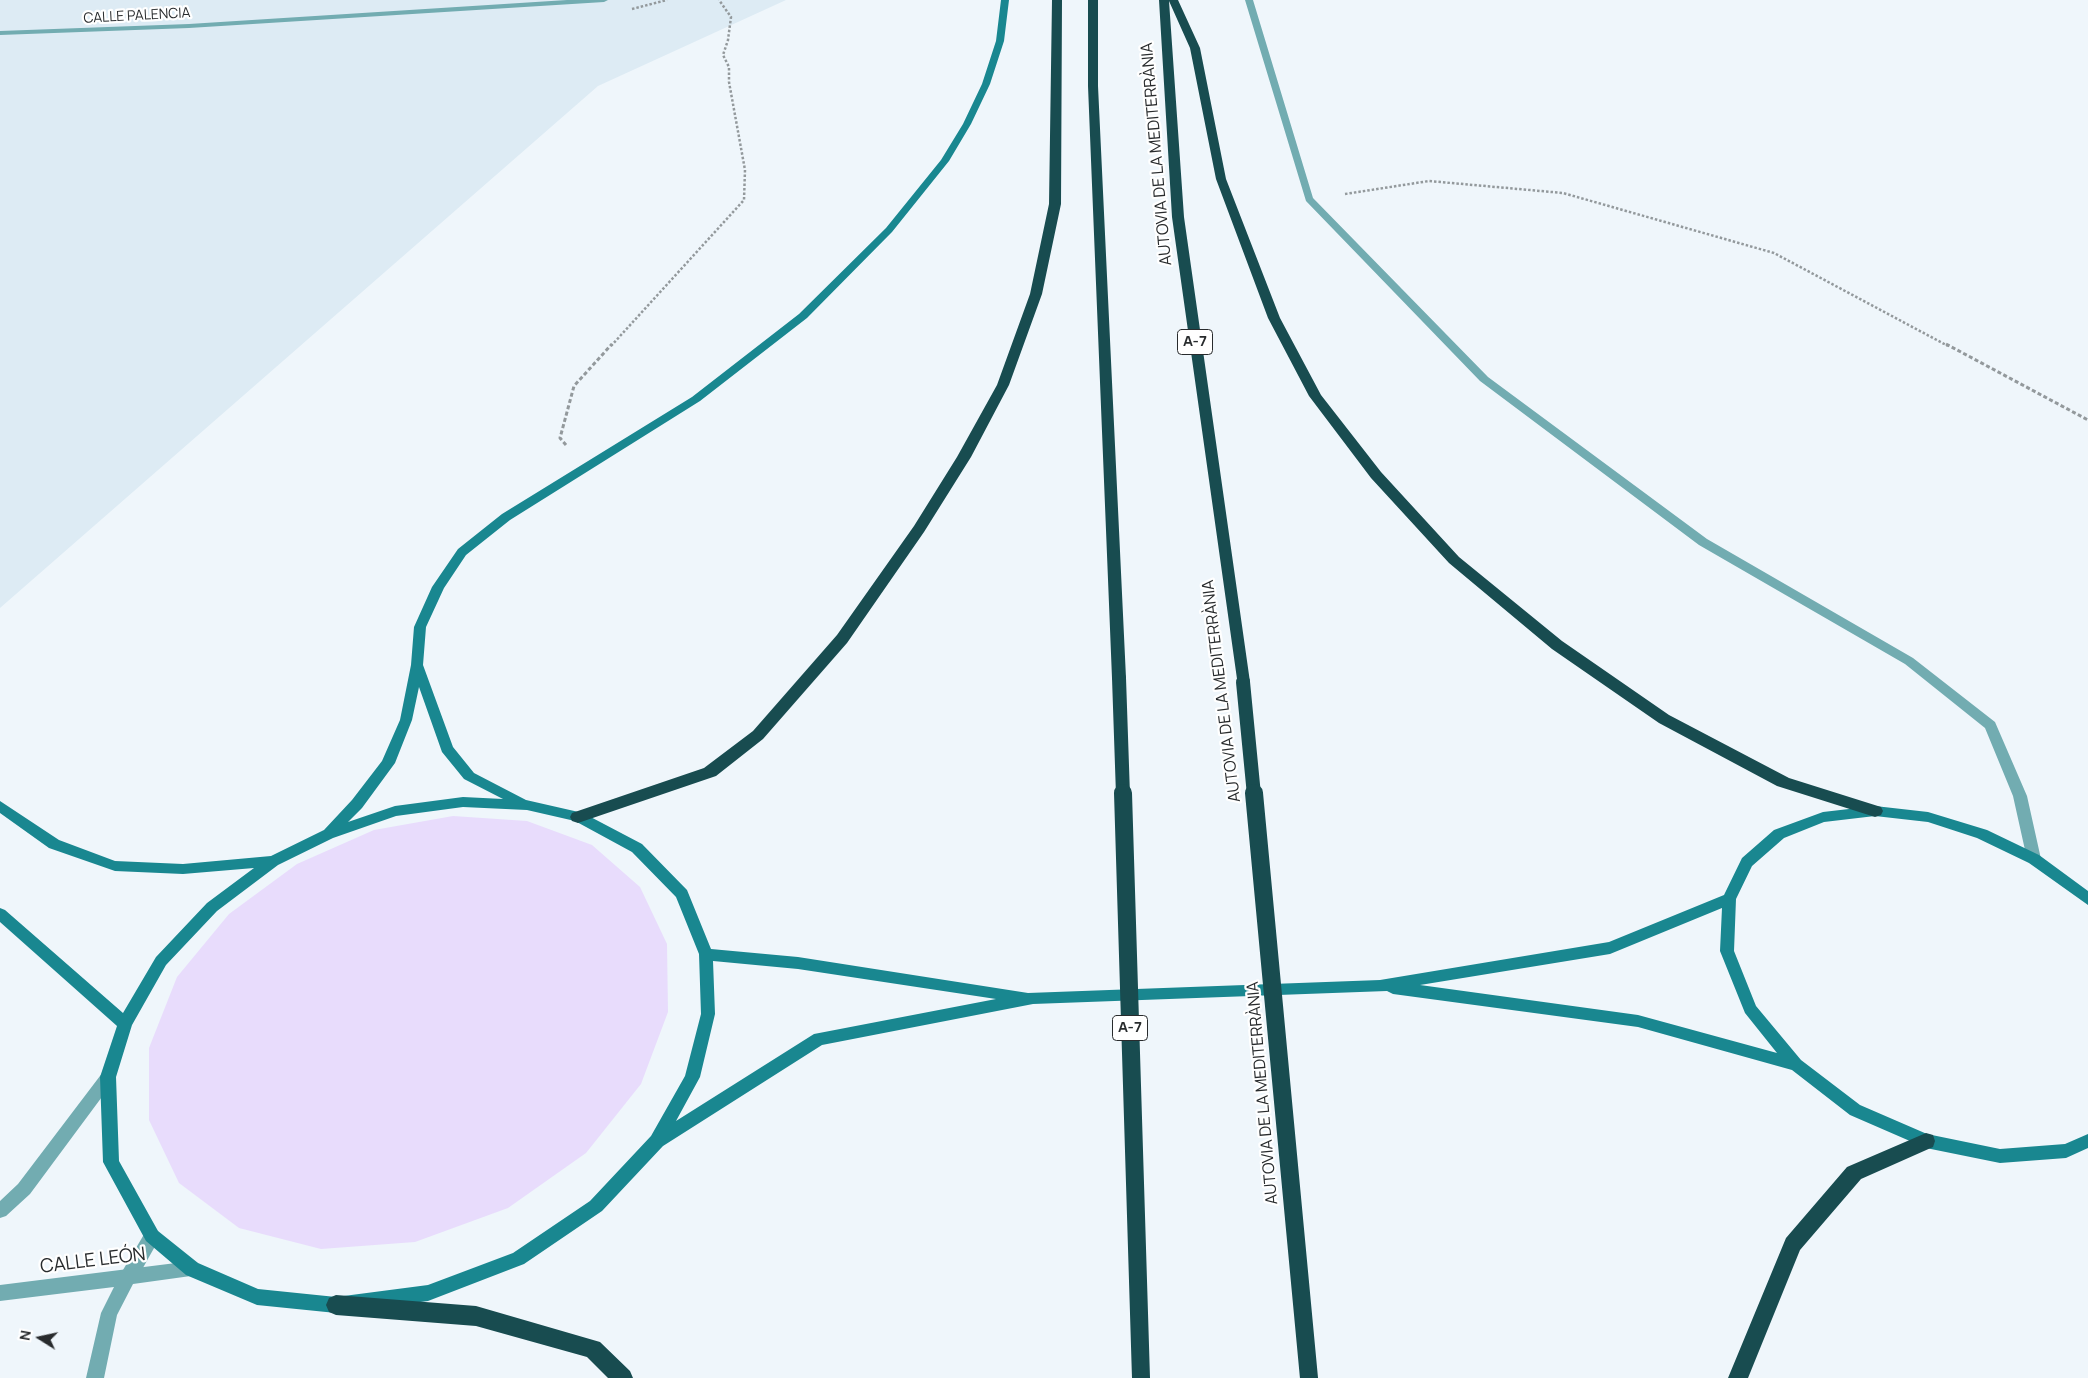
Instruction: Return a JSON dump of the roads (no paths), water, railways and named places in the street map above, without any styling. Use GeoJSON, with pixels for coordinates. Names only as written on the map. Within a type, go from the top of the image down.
{"type":"FeatureCollection","features":[{"type":"Feature","properties":{"kind":"highway"},"geometry":{"type":"LineString","coordinates":[[578,817],[710,772],[758,735],[842,639],[919,529],[964,457],[1003,385],[1036,294],[1055,204],[1057,0]]}},
{"type":"Feature","properties":{"kind":"highway","name":"A-7"},"geometry":{"type":"LineString","coordinates":[[1093,0],[1093,86],[1119,678],[1141,1378]]}},
{"type":"Feature","properties":{"kind":"highway","name":"AUTOVIA DE LA MEDITERRÀNIA"},"geometry":{"type":"LineString","coordinates":[[1164,0],[1178,218],[1243,682],[1309,1378]]}},
{"type":"Feature","properties":{"kind":"highway"},"geometry":{"type":"LineString","coordinates":[[1173,0],[1195,48],[1221,179],[1274,318],[1315,396],[1376,475],[1454,560],[1557,645],[1664,718],[1783,782],[1875,811]]}},
{"type":"Feature","properties":{"kind":"highway"},"geometry":{"type":"LineString","coordinates":[[1738,1378],[1793,1244],[1854,1173],[1926,1141]]}},
{"type":"Feature","properties":{"kind":"highway"},"geometry":{"type":"LineString","coordinates":[[336,1305],[476,1316],[593,1349],[622,1378]]}},
{"type":"Feature","properties":{"kind":"main road"},"geometry":{"type":"LineString","coordinates":[[328,834],[357,804],[388,763],[406,720],[417,665],[420,627],[438,587],[462,552],[506,517],[696,399],[803,316],[889,230],[945,161],[967,124],[986,84],[1000,41],[1005,0]]}},
{"type":"Feature","properties":{"kind":"main road"},"geometry":{"type":"LineString","coordinates":[[417,665],[447,749],[469,776],[527,805]]}},
{"type":"Feature","properties":{"kind":"main road"},"geometry":{"type":"LineString","coordinates":[[463,802],[527,805],[578,817],[638,848],[682,894],[706,954],[708,1014],[692,1077],[657,1141],[596,1206],[518,1259],[428,1293],[336,1305],[257,1296],[192,1268],[152,1236],[111,1162],[108,1077],[125,1024],[161,961],[212,907],[273,861],[328,834],[395,811],[463,802]]}},
{"type":"Feature","properties":{"kind":"main road"},"geometry":{"type":"LineString","coordinates":[[0,806],[54,844],[115,866],[183,869],[273,861]]}},
{"type":"Feature","properties":{"kind":"main road"},"geometry":{"type":"LineString","coordinates":[[2088,899],[2034,859],[1982,834],[1928,817],[1875,811],[1823,817],[1779,834],[1747,862],[1728,899],[1727,952],[1750,1008],[1796,1065],[1855,1110],[1926,1141],[2000,1156],[2066,1151],[2088,1141]]}},
{"type":"Feature","properties":{"kind":"main road"},"geometry":{"type":"LineString","coordinates":[[657,1141],[819,1039],[1033,998],[1380,986],[1610,948],[1728,899]]}},
{"type":"Feature","properties":{"kind":"main road"},"geometry":{"type":"LineString","coordinates":[[0,914],[125,1024]]}},
{"type":"Feature","properties":{"kind":"main road"},"geometry":{"type":"LineString","coordinates":[[706,954],[798,963],[1033,998]]}},
{"type":"Feature","properties":{"kind":"main road"},"geometry":{"type":"LineString","coordinates":[[1380,986],[1638,1021],[1796,1065]]}},
{"type":"Feature","properties":{"kind":"street","name":"CALLE PALENCIA"},"geometry":{"type":"LineString","coordinates":[[0,32],[199,25],[604,0]]}},
{"type":"Feature","properties":{"kind":"street"},"geometry":{"type":"LineString","coordinates":[[1249,0],[1309,199],[1484,379],[1703,542],[1909,661],[1990,725],[2020,796],[2034,859]]}},
{"type":"Feature","properties":{"kind":"street"},"geometry":{"type":"LineString","coordinates":[[0,1211],[24,1189],[108,1077]]}},
{"type":"Feature","properties":{"kind":"street"},"geometry":{"type":"LineString","coordinates":[[94,1378],[109,1313],[152,1236]]}},
{"type":"Feature","properties":{"kind":"street","name":"CALLE LEÓN"},"geometry":{"type":"LineString","coordinates":[[0,1293],[192,1268]]}}]}
